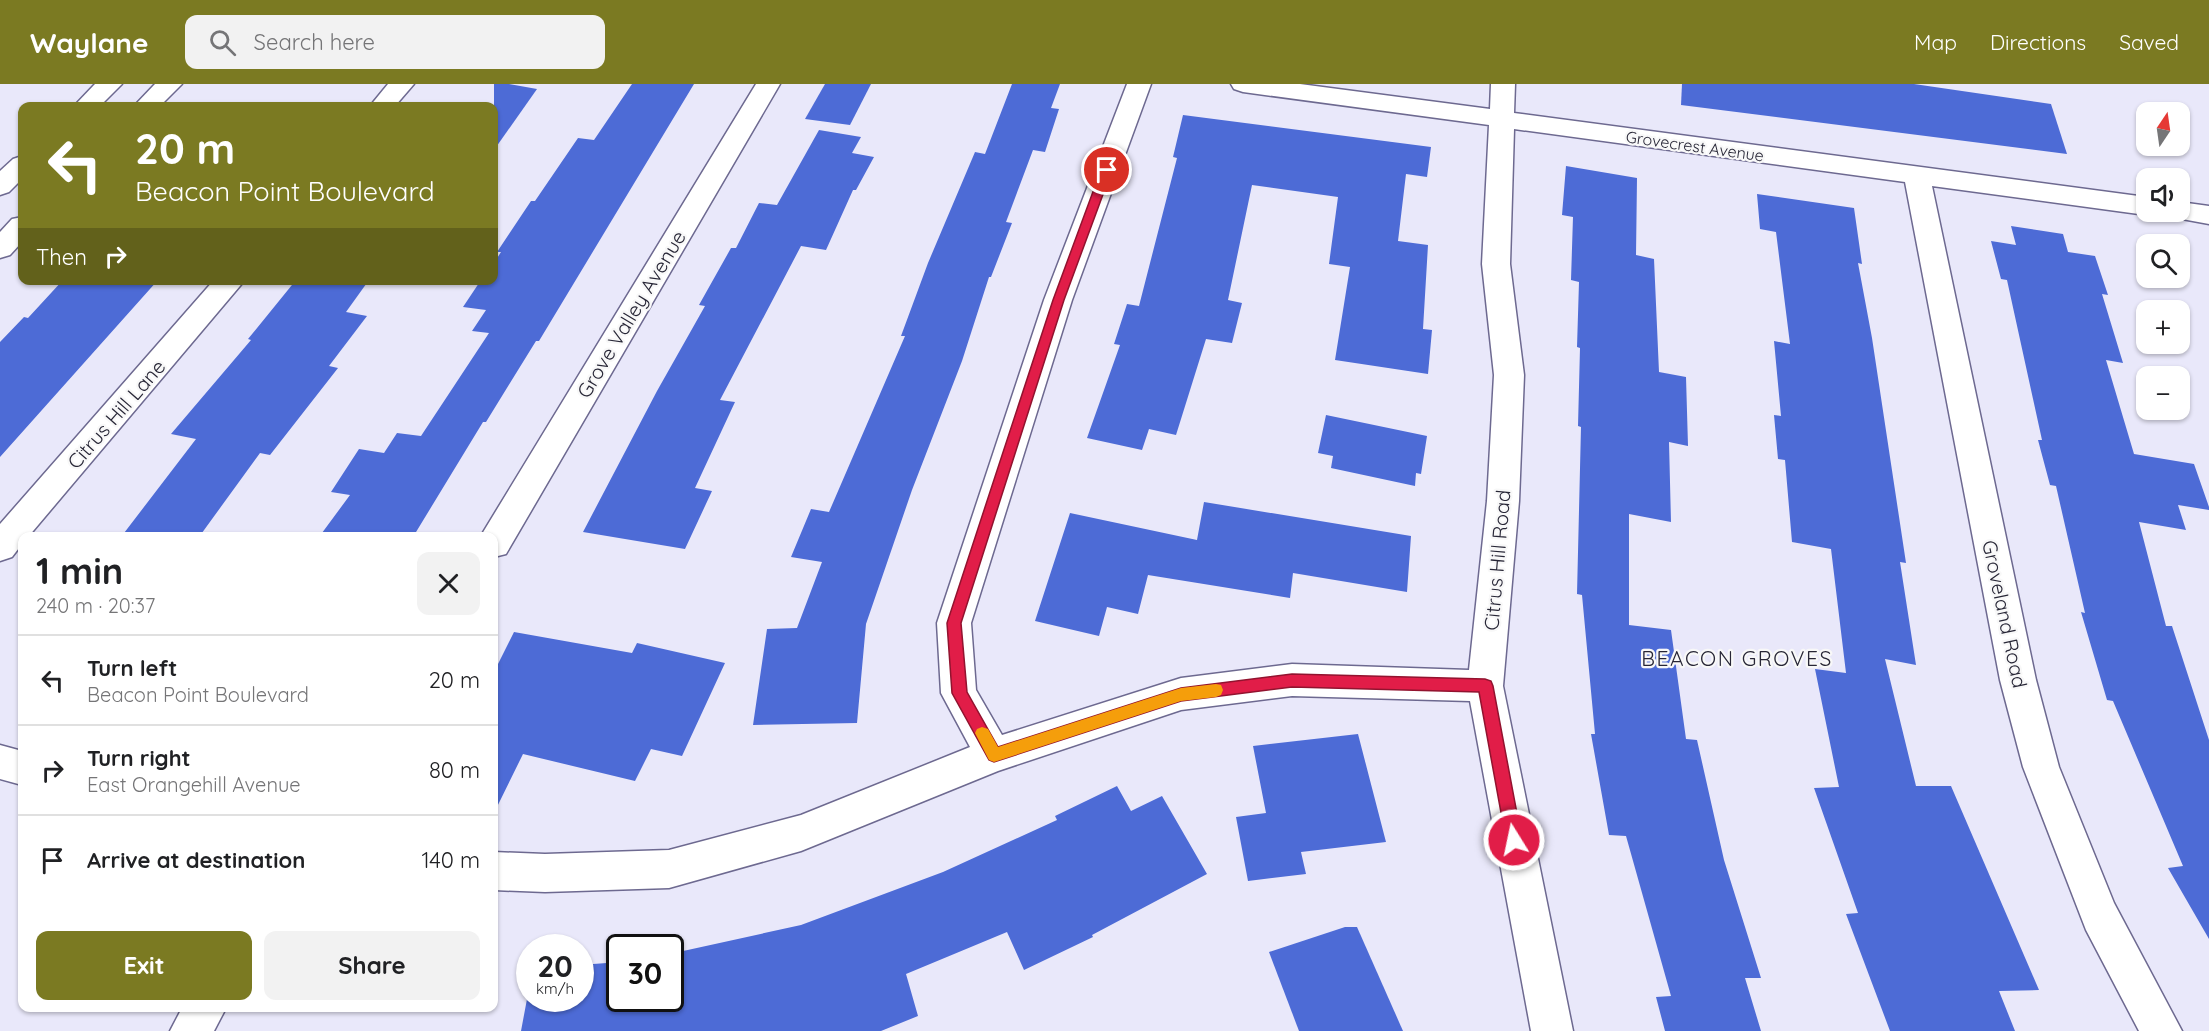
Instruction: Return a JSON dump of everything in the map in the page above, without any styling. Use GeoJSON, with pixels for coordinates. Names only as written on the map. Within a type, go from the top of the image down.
{"type":"FeatureCollection","features":[{"type":"Feature","properties":{"kind":"street"},"geometry":{"type":"LineString","coordinates":[[90,102],[110,84]]}},
{"type":"Feature","properties":{"kind":"street"},"geometry":{"type":"LineString","coordinates":[[150,102],[170,84]]}},
{"type":"Feature","properties":{"kind":"street"},"geometry":{"type":"LineString","coordinates":[[386,102],[402,84]]}},
{"type":"Feature","properties":{"kind":"street","name":"Grove Valley Avenue"},"geometry":{"type":"LineString","coordinates":[[498,537],[768,84]]}},
{"type":"Feature","properties":{"kind":"street"},"geometry":{"type":"LineString","coordinates":[[994,755],[959,693],[954,623],[1058,300],[1139,84]]}},
{"type":"Feature","properties":{"kind":"street","name":"Grovecrest Avenue"},"geometry":{"type":"LineString","coordinates":[[1243,84],[2136,205]]}},
{"type":"Feature","properties":{"kind":"street","name":"Citrus Hill Road"},"geometry":{"type":"LineString","coordinates":[[1503,84],[1496,264],[1509,375],[1503,501],[1485,686],[1552,1031]]}},
{"type":"Feature","properties":{"kind":"street"},"geometry":{"type":"LineString","coordinates":[[0,186],[18,169]]}},
{"type":"Feature","properties":{"kind":"street","name":"Groveland Road"},"geometry":{"type":"LineString","coordinates":[[1917,175],[2018,680],[2040,767],[2100,916],[2161,1031]]}},
{"type":"Feature","properties":{"kind":"street"},"geometry":{"type":"LineString","coordinates":[[2190,212],[2209,215]]}},
{"type":"Feature","properties":{"kind":"street"},"geometry":{"type":"LineString","coordinates":[[0,248],[18,230]]}},
{"type":"Feature","properties":{"kind":"street","name":"Citrus Hill Lane"},"geometry":{"type":"LineString","coordinates":[[0,547],[227,285]]}},
{"type":"Feature","properties":{"kind":"street"},"geometry":{"type":"LineString","coordinates":[[498,871],[545,873],[669,868],[801,833],[994,755],[1181,694],[1292,680],[1485,686]]}},
{"type":"Feature","properties":{"kind":"street"},"geometry":{"type":"LineString","coordinates":[[0,762],[18,767]]}},
{"type":"Feature","properties":{"kind":"street"},"geometry":{"type":"LineString","coordinates":[[190,1031],[202,1012]]}},
{"type":"Feature","properties":{"kind":"building"},"geometry":{"type":"Polygon","coordinates":[[[494,84],[537,89],[498,144],[498,102],[494,102],[494,84]]]}},
{"type":"Feature","properties":{"kind":"building"},"geometry":{"type":"Polygon","coordinates":[[[632,84],[694,84],[539,341],[536,341],[486,422],[483,422],[416,532],[323,532],[350,495],[331,492],[359,449],[384,453],[397,433],[421,436],[489,333],[472,331],[486,310],[463,307],[478,285],[498,285],[498,257],[501,252],[498,250],[578,138],[594,140],[632,84]]]}},
{"type":"Feature","properties":{"kind":"building"},"geometry":{"type":"Polygon","coordinates":[[[825,84],[871,84],[850,125],[805,119],[825,84]]]}},
{"type":"Feature","properties":{"kind":"building"},"geometry":{"type":"Polygon","coordinates":[[[1012,84],[1060,84],[1051,108],[1059,109],[1045,152],[1033,150],[1006,222],[1012,223],[991,277],[989,277],[962,361],[912,490],[866,624],[857,723],[753,725],[767,629],[797,628],[822,562],[791,557],[811,509],[829,512],[905,336],[901,336],[928,263],[975,152],[985,154],[1012,84]]]}},
{"type":"Feature","properties":{"kind":"building"},"geometry":{"type":"Polygon","coordinates":[[[1682,84],[1914,84],[2051,104],[2067,154],[1681,105],[1682,84]]]}},
{"type":"Feature","properties":{"kind":"building"},"geometry":{"type":"Polygon","coordinates":[[[1183,115],[1431,147],[1427,177],[1406,174],[1398,241],[1428,245],[1423,329],[1432,330],[1428,374],[1335,360],[1350,267],[1329,264],[1338,197],[1252,185],[1228,300],[1242,303],[1232,343],[1206,339],[1176,435],[1149,429],[1142,450],[1087,438],[1120,345],[1114,344],[1127,304],[1139,306],[1177,158],[1173,157],[1183,115]]]}},
{"type":"Feature","properties":{"kind":"building"},"geometry":{"type":"Polygon","coordinates":[[[819,130],[861,137],[852,153],[874,157],[856,190],[853,190],[826,250],[801,246],[720,400],[735,402],[695,488],[712,491],[685,549],[583,532],[657,391],[705,306],[699,305],[731,248],[736,248],[759,203],[777,205],[819,130]]]}},
{"type":"Feature","properties":{"kind":"building"},"geometry":{"type":"Polygon","coordinates":[[[1566,166],[1637,178],[1636,255],[1654,259],[1659,372],[1686,377],[1688,446],[1669,442],[1671,522],[1629,514],[1629,625],[1671,630],[1686,739],[1697,740],[1724,860],[1761,978],[1745,978],[1761,1031],[1665,1031],[1656,997],[1671,996],[1626,836],[1609,835],[1591,734],[1595,734],[1582,595],[1577,594],[1581,427],[1578,426],[1579,282],[1571,280],[1573,217],[1562,215],[1566,166]]]}},
{"type":"Feature","properties":{"kind":"building"},"geometry":{"type":"Polygon","coordinates":[[[1757,194],[1854,208],[1862,264],[1858,263],[1872,338],[1906,563],[1900,562],[1916,665],[1885,659],[1916,786],[1951,786],[2039,990],[1999,991],[2015,1031],[1890,1031],[1846,914],[1858,913],[1814,788],[1839,787],[1815,669],[1846,673],[1831,549],[1792,542],[1785,460],[1778,459],[1774,415],[1781,416],[1774,341],[1790,344],[1776,232],[1760,229],[1757,194]]]}},
{"type":"Feature","properties":{"kind":"building"},"geometry":{"type":"Polygon","coordinates":[[[2011,226],[2063,234],[2068,252],[2095,256],[2108,295],[2102,294],[2123,363],[2106,360],[2134,454],[2194,464],[2209,507],[2209,510],[2178,505],[2186,530],[2139,522],[2166,626],[2172,626],[2209,740],[2209,939],[2168,868],[2183,866],[2113,701],[2107,700],[2081,612],[2085,613],[2056,486],[2050,485],[2038,440],[2042,440],[2007,280],[2001,279],[1991,241],[2016,245],[2011,226]]]}},
{"type":"Feature","properties":{"kind":"building"},"geometry":{"type":"Polygon","coordinates":[[[58,285],[154,285],[0,457],[0,342],[24,317],[28,318],[58,285]]]}},
{"type":"Feature","properties":{"kind":"building"},"geometry":{"type":"Polygon","coordinates":[[[292,285],[365,285],[346,312],[367,316],[329,366],[338,368],[270,455],[260,453],[203,532],[125,532],[196,439],[171,434],[251,340],[248,339],[292,285]]]}},
{"type":"Feature","properties":{"kind":"building"},"geometry":{"type":"Polygon","coordinates":[[[1326,415],[1427,436],[1421,474],[1416,473],[1415,486],[1331,468],[1333,456],[1318,453],[1326,415]]]}},
{"type":"Feature","properties":{"kind":"building"},"geometry":{"type":"Polygon","coordinates":[[[1204,502],[1411,536],[1407,592],[1293,573],[1290,598],[1148,575],[1138,614],[1107,607],[1099,636],[1035,621],[1070,513],[1197,540],[1204,502]]]}},
{"type":"Feature","properties":{"kind":"building"},"geometry":{"type":"Polygon","coordinates":[[[514,632],[632,653],[637,643],[725,663],[682,756],[651,749],[635,781],[523,754],[498,805],[498,664],[514,632]]]}},
{"type":"Feature","properties":{"kind":"building"},"geometry":{"type":"Polygon","coordinates":[[[1358,734],[1386,842],[1301,852],[1306,874],[1248,881],[1236,817],[1266,813],[1253,746],[1358,734]]]}},
{"type":"Feature","properties":{"kind":"building"},"geometry":{"type":"Polygon","coordinates":[[[1117,786],[1131,811],[1162,796],[1207,874],[1092,935],[1093,937],[1024,970],[1007,932],[906,974],[918,1016],[881,1031],[521,1031],[525,1012],[594,1012],[594,964],[606,963],[606,1012],[684,1012],[684,951],[801,925],[943,872],[1057,820],[1055,816],[1117,786]]]}},
{"type":"Feature","properties":{"kind":"building"},"geometry":{"type":"Polygon","coordinates":[[[1345,927],[1357,927],[1403,1031],[1299,1031],[1269,952],[1345,927]]]}},
{"type":"Feature","properties":{"kind":"slow traffic"},"geometry":{"type":"LineString","coordinates":[[982,733],[994,755],[1181,694],[1216,690]]}},
{"type":"Feature","properties":{"kind":"district","name":"BEACON GROVES"},"geometry":{"type":"Point","coordinates":[1737,658]}},
{"type":"Feature","properties":{"kind":"route"},"geometry":{"type":"LineString","coordinates":[[1107,170],[1058,300],[954,623],[959,693],[994,755],[1181,694],[1292,680],[1485,686],[1514,840]]}}]}
